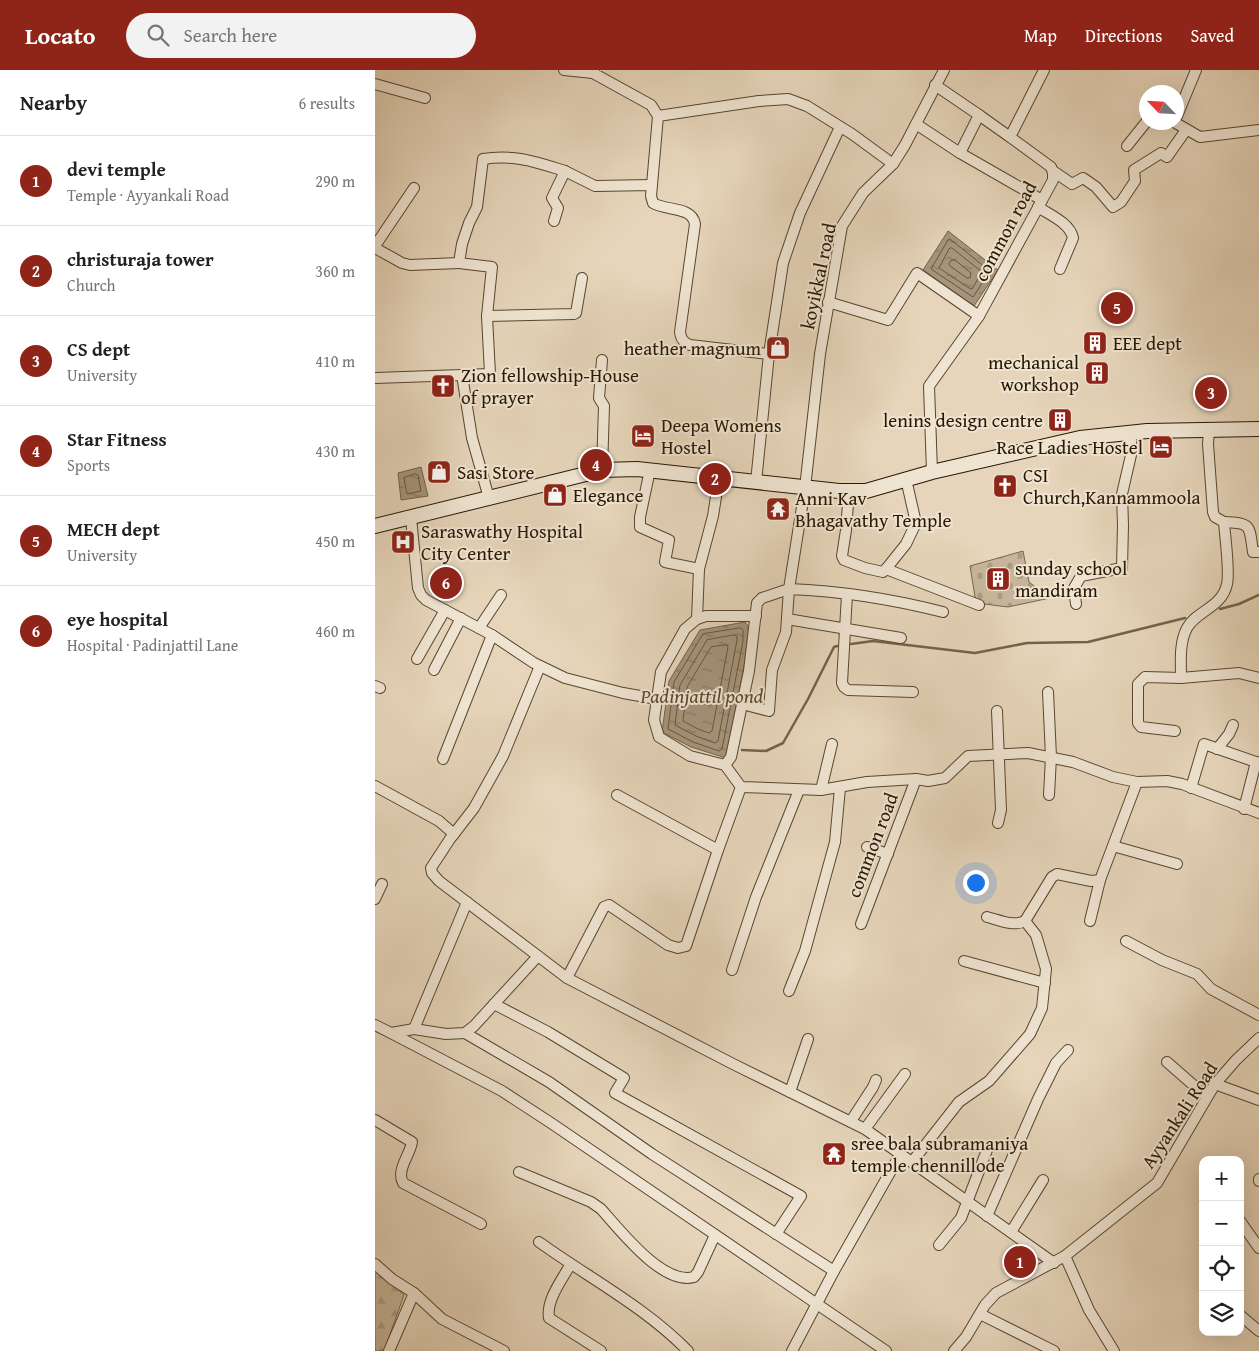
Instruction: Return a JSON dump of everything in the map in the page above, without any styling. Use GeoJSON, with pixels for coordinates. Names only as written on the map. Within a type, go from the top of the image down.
{"type":"FeatureCollection","features":[{"type":"Feature","properties":{"kind":"main road"},"geometry":{"type":"LineString","coordinates":[[375,526],[602,470],[650,470],[805,488],[866,491],[932,472],[1080,438],[1147,431],[1259,429]]}},
{"type":"Feature","properties":{"kind":"street"},"geometry":{"type":"LineString","coordinates":[[564,70],[594,72],[651,105],[658,116],[651,196],[653,204],[691,214],[695,224],[679,332],[681,338],[690,345],[769,354]]}},
{"type":"Feature","properties":{"kind":"street","name":"koyikkal road"},"geometry":{"type":"LineString","coordinates":[[742,704],[769,711],[772,670],[786,632],[789,589],[805,488],[820,354],[842,226],[863,192],[893,164],[916,124],[943,70]]}},
{"type":"Feature","properties":{"kind":"street"},"geometry":{"type":"LineString","coordinates":[[1010,137],[1044,70]]}},
{"type":"Feature","properties":{"kind":"street"},"geometry":{"type":"LineString","coordinates":[[1184,98],[1196,70]]}},
{"type":"Feature","properties":{"kind":"street"},"geometry":{"type":"LineString","coordinates":[[375,84],[425,98]]}},
{"type":"Feature","properties":{"kind":"street"},"geometry":{"type":"LineString","coordinates":[[935,86],[979,115],[960,153]]}},
{"type":"Feature","properties":{"kind":"street"},"geometry":{"type":"LineString","coordinates":[[658,116],[759,100],[788,100],[807,106],[852,134],[893,164]]}},
{"type":"Feature","properties":{"kind":"street","name":"common road"},"geometry":{"type":"LineString","coordinates":[[932,472],[929,386],[979,316],[1053,180],[1051,167],[979,115]]}},
{"type":"Feature","properties":{"kind":"street"},"geometry":{"type":"LineString","coordinates":[[916,124],[1040,203],[1065,224],[1072,232],[1073,238],[1060,269]]}},
{"type":"Feature","properties":{"kind":"street"},"geometry":{"type":"LineString","coordinates":[[756,482],[769,354],[783,263],[800,213],[840,127]]}},
{"type":"Feature","properties":{"kind":"street"},"geometry":{"type":"LineString","coordinates":[[1184,128],[1200,137],[1259,130]]}},
{"type":"Feature","properties":{"kind":"street"},"geometry":{"type":"LineString","coordinates":[[1127,146],[1140,130]]}},
{"type":"Feature","properties":{"kind":"street"},"geometry":{"type":"LineString","coordinates":[[1053,171],[1072,184],[1083,178],[1096,187],[1113,207],[1121,202],[1135,181],[1134,170],[1161,153],[1167,157],[1187,130]]}},
{"type":"Feature","properties":{"kind":"street"},"geometry":{"type":"LineString","coordinates":[[459,264],[462,244],[477,207],[483,159],[501,156],[527,160],[565,171],[595,186],[652,185]]}},
{"type":"Feature","properties":{"kind":"street"},"geometry":{"type":"LineString","coordinates":[[554,221],[558,208],[552,198],[565,171]]}},
{"type":"Feature","properties":{"kind":"street"},"geometry":{"type":"LineString","coordinates":[[375,378],[490,374],[487,316],[492,267],[459,264],[410,265],[402,263],[375,247],[415,188]]}},
{"type":"Feature","properties":{"kind":"street"},"geometry":{"type":"LineString","coordinates":[[828,302],[888,320],[917,273],[979,316]]}},
{"type":"Feature","properties":{"kind":"street"},"geometry":{"type":"LineString","coordinates":[[487,316],[574,314],[578,307],[582,278]]}},
{"type":"Feature","properties":{"kind":"street"},"geometry":{"type":"LineString","coordinates":[[602,360],[599,398],[603,406],[602,470]]}},
{"type":"Feature","properties":{"kind":"street"},"geometry":{"type":"LineString","coordinates":[[462,375],[472,438],[489,498]]}},
{"type":"Feature","properties":{"kind":"street"},"geometry":{"type":"LineString","coordinates":[[1209,430],[1208,444],[1213,512],[1215,516],[1224,522],[1245,524],[1249,528],[1253,552],[1259,552]]}},
{"type":"Feature","properties":{"kind":"street"},"geometry":{"type":"LineString","coordinates":[[1076,604],[1074,588],[1081,576],[1122,568],[1122,494],[1127,480],[1127,470],[1131,455],[1131,432]]}},
{"type":"Feature","properties":{"kind":"street"},"geometry":{"type":"LineString","coordinates":[[650,470],[640,517],[640,527],[669,540],[665,562],[699,569]]}},
{"type":"Feature","properties":{"kind":"street"},"geometry":{"type":"LineString","coordinates":[[697,619],[699,569],[713,516],[719,478]]}},
{"type":"Feature","properties":{"kind":"street"},"geometry":{"type":"LineString","coordinates":[[849,491],[842,556],[844,560],[883,572],[906,544],[916,523],[906,480]]}},
{"type":"Feature","properties":{"kind":"street"},"geometry":{"type":"LineString","coordinates":[[411,518],[418,588],[425,600],[492,635],[531,661],[565,678],[623,693],[657,699]]}},
{"type":"Feature","properties":{"kind":"street"},"geometry":{"type":"LineString","coordinates":[[1181,678],[1181,646],[1187,628],[1199,616],[1213,607],[1224,594],[1228,583],[1224,522]]}},
{"type":"Feature","properties":{"kind":"street"},"geometry":{"type":"LineString","coordinates":[[886,569],[979,605]]}},
{"type":"Feature","properties":{"kind":"street"},"geometry":{"type":"LineString","coordinates":[[725,765],[731,756],[749,671],[757,603],[762,598],[789,589],[874,597],[943,612]]}},
{"type":"Feature","properties":{"kind":"street"},"geometry":{"type":"LineString","coordinates":[[847,594],[842,683],[844,687],[848,690],[913,692]]}},
{"type":"Feature","properties":{"kind":"street"},"geometry":{"type":"LineString","coordinates":[[479,628],[501,595]]}},
{"type":"Feature","properties":{"kind":"street"},"geometry":{"type":"LineString","coordinates":[[417,659],[445,610]]}},
{"type":"Feature","properties":{"kind":"street"},"geometry":{"type":"LineString","coordinates":[[741,787],[725,765],[690,756],[659,737],[654,720],[661,672],[685,629],[697,619],[706,616],[756,616]]}},
{"type":"Feature","properties":{"kind":"street"},"geometry":{"type":"LineString","coordinates":[[434,670],[461,618]]}},
{"type":"Feature","properties":{"kind":"street"},"geometry":{"type":"LineString","coordinates":[[787,619],[901,638]]}},
{"type":"Feature","properties":{"kind":"street"},"geometry":{"type":"LineString","coordinates":[[443,759],[492,635]]}},
{"type":"Feature","properties":{"kind":"street"},"geometry":{"type":"LineString","coordinates":[[540,666],[503,756],[474,808],[434,862],[431,868],[432,873],[567,978],[865,1129],[1054,1264]]}},
{"type":"Feature","properties":{"kind":"street"},"geometry":{"type":"LineString","coordinates":[[1175,731],[1141,727],[1138,723],[1139,684],[1145,677],[1181,678],[1239,673],[1259,678]]}},
{"type":"Feature","properties":{"kind":"street"},"geometry":{"type":"LineString","coordinates":[[1047,692],[1051,757],[1049,795]]}},
{"type":"Feature","properties":{"kind":"street"},"geometry":{"type":"LineString","coordinates":[[997,711],[1001,810],[998,823]]}},
{"type":"Feature","properties":{"kind":"street"},"geometry":{"type":"LineString","coordinates":[[1217,749],[1229,734],[1233,725]]}},
{"type":"Feature","properties":{"kind":"street"},"geometry":{"type":"LineString","coordinates":[[821,790],[832,744]]}},
{"type":"Feature","properties":{"kind":"street"},"geometry":{"type":"LineString","coordinates":[[1191,788],[1204,744],[1258,763],[1244,809]]}},
{"type":"Feature","properties":{"kind":"street"},"geometry":{"type":"LineString","coordinates":[[741,787],[821,790],[867,782],[916,779],[928,781],[945,778],[968,756],[1028,753],[1073,762],[1113,778],[1137,782],[1167,781],[1259,813]]}},
{"type":"Feature","properties":{"kind":"street","name":"common road"},"geometry":{"type":"LineString","coordinates":[[861,924],[916,779]]}},
{"type":"Feature","properties":{"kind":"street"},"geometry":{"type":"LineString","coordinates":[[1090,921],[1099,880],[1137,782]]}},
{"type":"Feature","properties":{"kind":"street"},"geometry":{"type":"LineString","coordinates":[[375,786],[439,821],[454,834]]}},
{"type":"Feature","properties":{"kind":"street"},"geometry":{"type":"LineString","coordinates":[[567,978],[604,908],[609,905],[668,944],[678,948],[686,946],[741,787]]}},
{"type":"Feature","properties":{"kind":"street"},"geometry":{"type":"LineString","coordinates":[[789,991],[805,951],[835,842],[840,788]]}},
{"type":"Feature","properties":{"kind":"street"},"geometry":{"type":"LineString","coordinates":[[732,970],[756,897],[799,790]]}},
{"type":"Feature","properties":{"kind":"street"},"geometry":{"type":"LineString","coordinates":[[617,795],[718,850]]}},
{"type":"Feature","properties":{"kind":"street"},"geometry":{"type":"LineString","coordinates":[[1113,846],[1177,864]]}},
{"type":"Feature","properties":{"kind":"street"},"geometry":{"type":"LineString","coordinates":[[867,847],[888,854]]}},
{"type":"Feature","properties":{"kind":"street"},"geometry":{"type":"LineString","coordinates":[[987,917],[1021,924],[1025,921],[1049,882],[1057,874],[1091,881],[1099,880]]}},
{"type":"Feature","properties":{"kind":"street"},"geometry":{"type":"LineString","coordinates":[[375,899],[382,884]]}},
{"type":"Feature","properties":{"kind":"street"},"geometry":{"type":"LineString","coordinates":[[414,1029],[467,902]]}},
{"type":"Feature","properties":{"kind":"street"},"geometry":{"type":"LineString","coordinates":[[912,1162],[959,1102],[989,1081],[1030,1034],[1042,1008],[1046,968],[1037,935],[1025,921]]}},
{"type":"Feature","properties":{"kind":"street"},"geometry":{"type":"LineString","coordinates":[[1126,941],[1162,960],[1197,974],[1211,989],[1259,1015]]}},
{"type":"Feature","properties":{"kind":"street"},"geometry":{"type":"LineString","coordinates":[[465,1033],[474,1026],[538,956]]}},
{"type":"Feature","properties":{"kind":"street"},"geometry":{"type":"LineString","coordinates":[[964,961],[1045,983]]}},
{"type":"Feature","properties":{"kind":"street"},"geometry":{"type":"LineString","coordinates":[[494,1004],[548,1032],[624,1078],[615,1093],[801,1196],[776,1234]]}},
{"type":"Feature","properties":{"kind":"street"},"geometry":{"type":"LineString","coordinates":[[375,1025],[502,1091],[886,1351]]}},
{"type":"Feature","properties":{"kind":"street"},"geometry":{"type":"LineString","coordinates":[[391,1033],[414,1029],[446,1034],[465,1033],[549,1082],[652,1154],[833,1272]]}},
{"type":"Feature","properties":{"kind":"street","name":"Ayyankali Road"},"geometry":{"type":"LineString","coordinates":[[955,1351],[966,1337],[985,1305],[997,1293],[1054,1264],[1157,1183],[1215,1084],[1259,1038]]}},
{"type":"Feature","properties":{"kind":"street"},"geometry":{"type":"LineString","coordinates":[[790,1092],[808,1040]]}},
{"type":"Feature","properties":{"kind":"street"},"geometry":{"type":"LineString","coordinates":[[987,1216],[1037,1099],[1055,1063],[1068,1050]]}},
{"type":"Feature","properties":{"kind":"street"},"geometry":{"type":"LineString","coordinates":[[1167,1062],[1207,1097]]}},
{"type":"Feature","properties":{"kind":"street"},"geometry":{"type":"LineString","coordinates":[[865,1129],[905,1074]]}},
{"type":"Feature","properties":{"kind":"street"},"geometry":{"type":"LineString","coordinates":[[851,1121],[876,1080]]}},
{"type":"Feature","properties":{"kind":"street"},"geometry":{"type":"LineString","coordinates":[[1215,1084],[1259,1100]]}},
{"type":"Feature","properties":{"kind":"street"},"geometry":{"type":"LineString","coordinates":[[375,1120],[412,1142],[401,1173],[403,1183],[481,1224]]}},
{"type":"Feature","properties":{"kind":"street"},"geometry":{"type":"LineString","coordinates":[[939,1245],[961,1218],[987,1150]]}},
{"type":"Feature","properties":{"kind":"street"},"geometry":{"type":"LineString","coordinates":[[792,1351],[833,1272],[901,1153]]}},
{"type":"Feature","properties":{"kind":"street"},"geometry":{"type":"LineString","coordinates":[[519,1172],[591,1202],[656,1265],[671,1274],[684,1278],[694,1277],[699,1272],[715,1235]]}},
{"type":"Feature","properties":{"kind":"street"},"geometry":{"type":"LineString","coordinates":[[1011,1232],[1043,1180]]}},
{"type":"Feature","properties":{"kind":"street"},"geometry":{"type":"LineString","coordinates":[[1244,1226],[1259,1248]]}},
{"type":"Feature","properties":{"kind":"street"},"geometry":{"type":"LineString","coordinates":[[539,1242],[570,1265],[639,1309],[688,1351]]}},
{"type":"Feature","properties":{"kind":"street"},"geometry":{"type":"LineString","coordinates":[[1065,1256],[1089,1310],[1114,1351]]}},
{"type":"Feature","properties":{"kind":"street"},"geometry":{"type":"LineString","coordinates":[[375,1264],[392,1279],[414,1293],[442,1319],[504,1351]]}},
{"type":"Feature","properties":{"kind":"street"},"geometry":{"type":"LineString","coordinates":[[570,1265],[551,1300],[548,1312],[549,1318],[601,1351]]}},
{"type":"Feature","properties":{"kind":"street"},"geometry":{"type":"LineString","coordinates":[[389,1351],[414,1293]]}},
{"type":"Feature","properties":{"kind":"street"},"geometry":{"type":"LineString","coordinates":[[980,1314],[1054,1351]]}},
{"type":"Feature","properties":{"kind":"street"},"geometry":{"type":"LineString","coordinates":[[1244,1318],[1259,1331]]}},
{"type":"Feature","properties":{"kind":"green space"},"geometry":{"type":"Polygon","coordinates":[[[1023,551],[1029,582],[1050,598],[1008,607],[976,603],[970,566],[1023,551]]]}},
{"type":"Feature","properties":{"kind":"green space"},"geometry":{"type":"Polygon","coordinates":[[[375,1269],[404,1295],[384,1351],[375,1351],[375,1269]]]}},
{"type":"Feature","properties":{"kind":"water"},"geometry":{"type":"Polygon","coordinates":[[[948,231],[998,270],[974,306],[923,270],[948,231]]]}},
{"type":"Feature","properties":{"kind":"water"},"geometry":{"type":"Polygon","coordinates":[[[421,467],[428,496],[401,500],[398,473],[421,467]]]}},
{"type":"Feature","properties":{"kind":"water","name":"Padinjattil pond"},"geometry":{"type":"Polygon","coordinates":[[[745,622],[748,626],[749,641],[726,758],[691,747],[662,732],[669,681],[700,630],[745,622]]]}},
{"type":"Feature","properties":{"kind":"waterway"},"geometry":{"type":"LineString","coordinates":[[1220,609],[1239,604],[1259,595]]}},
{"type":"Feature","properties":{"kind":"waterway"},"geometry":{"type":"LineString","coordinates":[[851,644],[873,641],[975,653],[1027,643],[1088,642],[1185,618]]}},
{"type":"Feature","properties":{"kind":"waterway"},"geometry":{"type":"LineString","coordinates":[[742,750],[766,751],[783,743],[834,647],[837,646]]}},
{"type":"Feature","properties":{"kind":"place","name":"MECH dept"},"geometry":{"type":"Point","coordinates":[1117,308]}},
{"type":"Feature","properties":{"kind":"place","name":"EEE dept"},"geometry":{"type":"Point","coordinates":[1095,343]}},
{"type":"Feature","properties":{"kind":"place","name":"heather magnum"},"geometry":{"type":"Point","coordinates":[778,348]}},
{"type":"Feature","properties":{"kind":"place","name":"mechanical workshop"},"geometry":{"type":"Point","coordinates":[1097,373]}},
{"type":"Feature","properties":{"kind":"place","name":"Zion fellowship-House of prayer"},"geometry":{"type":"Point","coordinates":[443,386]}},
{"type":"Feature","properties":{"kind":"place","name":"CS dept"},"geometry":{"type":"Point","coordinates":[1211,393]}},
{"type":"Feature","properties":{"kind":"place","name":"lenins design centre"},"geometry":{"type":"Point","coordinates":[1060,420]}},
{"type":"Feature","properties":{"kind":"place","name":"Deepa Womens Hostel"},"geometry":{"type":"Point","coordinates":[643,436]}},
{"type":"Feature","properties":{"kind":"place","name":"Race Ladies Hostel"},"geometry":{"type":"Point","coordinates":[1161,447]}},
{"type":"Feature","properties":{"kind":"place","name":"Star Fitness"},"geometry":{"type":"Point","coordinates":[596,465]}},
{"type":"Feature","properties":{"kind":"place","name":"Sasi Store"},"geometry":{"type":"Point","coordinates":[439,472]}},
{"type":"Feature","properties":{"kind":"place","name":"christuraja tower"},"geometry":{"type":"Point","coordinates":[715,479]}},
{"type":"Feature","properties":{"kind":"place","name":"CSI Church,Kannammoola"},"geometry":{"type":"Point","coordinates":[1005,486]}},
{"type":"Feature","properties":{"kind":"place","name":"Elegance"},"geometry":{"type":"Point","coordinates":[555,495]}},
{"type":"Feature","properties":{"kind":"place","name":"Anni Kav Bhagavathy Temple"},"geometry":{"type":"Point","coordinates":[778,509]}},
{"type":"Feature","properties":{"kind":"place","name":"Saraswathy Hospital City Center"},"geometry":{"type":"Point","coordinates":[403,542]}},
{"type":"Feature","properties":{"kind":"place","name":"sunday school mandiram"},"geometry":{"type":"Point","coordinates":[998,579]}},
{"type":"Feature","properties":{"kind":"place","name":"eye hospital"},"geometry":{"type":"Point","coordinates":[446,583]}},
{"type":"Feature","properties":{"kind":"place","name":"sree bala subramaniya temple chennillode"},"geometry":{"type":"Point","coordinates":[834,1154]}},
{"type":"Feature","properties":{"kind":"place","name":"devi temple"},"geometry":{"type":"Point","coordinates":[1020,1262]}}]}
